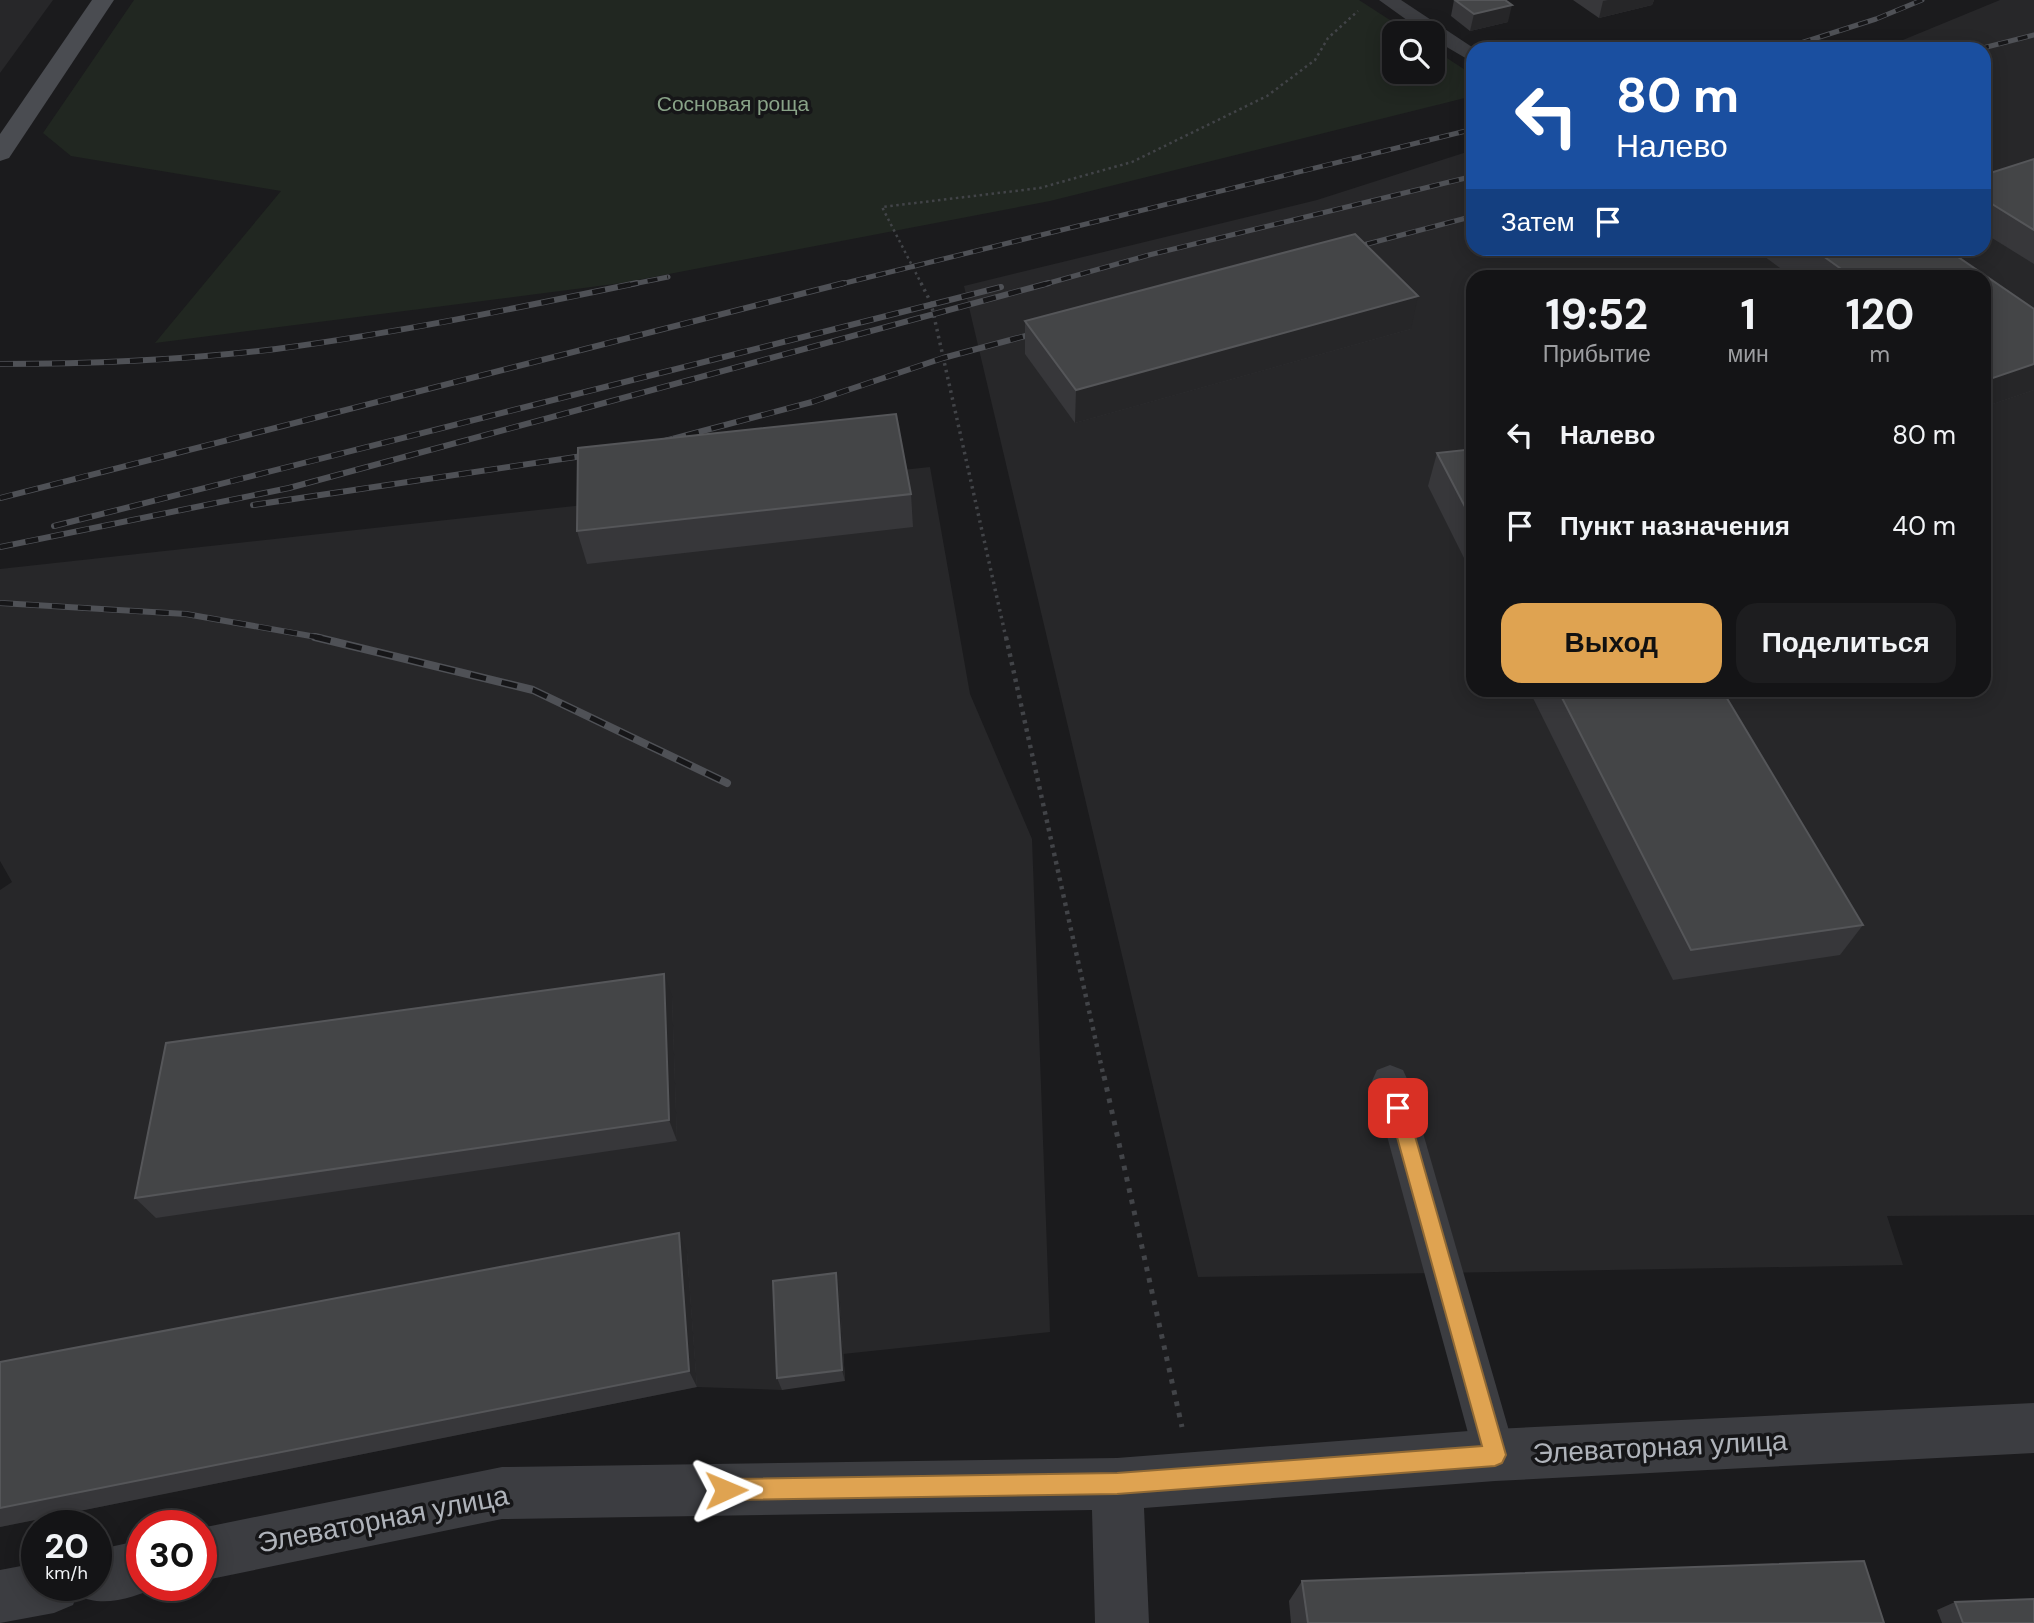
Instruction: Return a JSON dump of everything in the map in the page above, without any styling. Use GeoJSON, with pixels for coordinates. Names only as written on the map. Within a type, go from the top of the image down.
{"type":"FeatureCollection","features":[{"type":"Feature","properties":{"kind":"street"},"geometry":{"type":"LineString","coordinates":[[0,153],[103,0]]}},
{"type":"Feature","properties":{"kind":"street","name":"Элеваторная улица"},"geometry":{"type":"LineString","coordinates":[[217,1552],[502,1493],[1117,1484],[1495,1455],[2034,1428]]}},
{"type":"Feature","properties":{"kind":"street"},"geometry":{"type":"LineString","coordinates":[[1117,1484],[1122,1623]]}},
{"type":"Feature","properties":{"kind":"street"},"geometry":{"type":"LineString","coordinates":[[0,1597],[21,1593]]}},
{"type":"Feature","properties":{"kind":"lane"},"geometry":{"type":"LineString","coordinates":[[1388,0],[1466,52]]}},
{"type":"Feature","properties":{"kind":"lane"},"geometry":{"type":"LineString","coordinates":[[1390,1081],[1495,1455]]}},
{"type":"Feature","properties":{"kind":"path"},"geometry":{"type":"LineString","coordinates":[[1193,1478],[930,303],[882,207],[1040,188],[1132,162],[1267,96],[1315,60],[1328,38],[1363,6]]}},
{"type":"Feature","properties":{"kind":"shaded area"},"geometry":{"type":"Polygon","coordinates":[[[0,0],[53,0],[0,73],[0,0]]]}},
{"type":"Feature","properties":{"kind":"shaded area"},"geometry":{"type":"Polygon","coordinates":[[[2000,0],[2034,0],[2034,1215],[1887,1216],[1903,1265],[1198,1277],[964,286],[1317,200],[1466,152],[1466,256],[1991,256],[1991,42],[1898,42],[2000,0]]]}},
{"type":"Feature","properties":{"kind":"shaded area"},"geometry":{"type":"Polygon","coordinates":[[[930,467],[970,694],[1032,839],[1050,1332],[843,1354],[782,1390],[697,1387],[85,1510],[21,1510],[21,1523],[0,1527],[0,890],[12,882],[0,861],[0,569],[930,467]]]}},
{"type":"Feature","properties":{"kind":"green space","name":"Сосновая роща"},"geometry":{"type":"Polygon","coordinates":[[[134,0],[1359,0],[1391,21],[1382,21],[1382,84],[1445,84],[1445,57],[1466,70],[1466,98],[1050,201],[622,283],[155,343],[281,191],[71,156],[43,133],[134,0]]]}},
{"type":"Feature","properties":{"kind":"building"},"geometry":{"type":"Polygon","coordinates":[[[1455,0],[1505,0],[1512,5],[1474,14],[1455,0]]]}},
{"type":"Feature","properties":{"kind":"building"},"geometry":{"type":"Polygon","coordinates":[[[2034,159],[2034,230],[1991,203],[1991,173],[2034,159]]]}},
{"type":"Feature","properties":{"kind":"building"},"geometry":{"type":"Polygon","coordinates":[[[1355,234],[1418,296],[1076,390],[1025,321],[1355,234]]]}},
{"type":"Feature","properties":{"kind":"building"},"geometry":{"type":"Polygon","coordinates":[[[1823,256],[1957,256],[1977,270],[1843,270],[1823,256]]]}},
{"type":"Feature","properties":{"kind":"building"},"geometry":{"type":"Polygon","coordinates":[[[1991,280],[2034,309],[2034,364],[1993,378],[1991,280]]]}},
{"type":"Feature","properties":{"kind":"building"},"geometry":{"type":"Polygon","coordinates":[[[896,414],[911,494],[577,531],[578,448],[896,414]]]}},
{"type":"Feature","properties":{"kind":"building"},"geometry":{"type":"Polygon","coordinates":[[[1466,450],[1466,509],[1437,453],[1466,450]]]}},
{"type":"Feature","properties":{"kind":"building"},"geometry":{"type":"Polygon","coordinates":[[[1562,697],[1726,697],[1863,925],[1691,950],[1562,697]]]}},
{"type":"Feature","properties":{"kind":"building"},"geometry":{"type":"Polygon","coordinates":[[[664,974],[669,1120],[135,1198],[166,1043],[664,974]]]}},
{"type":"Feature","properties":{"kind":"building"},"geometry":{"type":"Polygon","coordinates":[[[679,1233],[689,1371],[0,1508],[0,1362],[679,1233]]]}},
{"type":"Feature","properties":{"kind":"building"},"geometry":{"type":"Polygon","coordinates":[[[836,1273],[842,1370],[777,1378],[773,1281],[836,1273]]]}},
{"type":"Feature","properties":{"kind":"building"},"geometry":{"type":"Polygon","coordinates":[[[1864,1561],[1884,1623],[1308,1623],[1302,1581],[1864,1561]]]}},
{"type":"Feature","properties":{"kind":"building"},"geometry":{"type":"Polygon","coordinates":[[[2034,1599],[2034,1623],[1963,1623],[1955,1602],[2034,1599]]]}},
{"type":"Feature","properties":{"kind":"railway"},"geometry":{"type":"LineString","coordinates":[[1804,42],[1876,19],[1922,0]]}},
{"type":"Feature","properties":{"kind":"railway"},"geometry":{"type":"LineString","coordinates":[[1991,46],[2034,35]]}},
{"type":"Feature","properties":{"kind":"railway"},"geometry":{"type":"LineString","coordinates":[[837,285],[1466,131]]}},
{"type":"Feature","properties":{"kind":"railway"},"geometry":{"type":"LineString","coordinates":[[1042,285],[1149,255],[1466,178]]}},
{"type":"Feature","properties":{"kind":"railway"},"geometry":{"type":"LineString","coordinates":[[1348,249],[1466,218]]}},
{"type":"Feature","properties":{"kind":"railway"},"geometry":{"type":"LineString","coordinates":[[628,285],[668,277]]}},
{"type":"Feature","properties":{"kind":"railway"},"geometry":{"type":"LineString","coordinates":[[0,364],[138,361],[276,349],[412,328],[637,283]]}},
{"type":"Feature","properties":{"kind":"railway"},"geometry":{"type":"LineString","coordinates":[[0,498],[844,283]]}},
{"type":"Feature","properties":{"kind":"railway"},"geometry":{"type":"LineString","coordinates":[[0,547],[289,488],[1049,283]]}},
{"type":"Feature","properties":{"kind":"railway"},"geometry":{"type":"LineString","coordinates":[[54,526],[1001,287]]}},
{"type":"Feature","properties":{"kind":"railway"},"geometry":{"type":"LineString","coordinates":[[661,442],[812,402],[943,358],[1044,331]]}},
{"type":"Feature","properties":{"kind":"railway"},"geometry":{"type":"LineString","coordinates":[[253,505],[596,454]]}},
{"type":"Feature","properties":{"kind":"railway"},"geometry":{"type":"LineString","coordinates":[[0,603],[186,614],[322,638]]}},
{"type":"Feature","properties":{"kind":"railway"},"geometry":{"type":"LineString","coordinates":[[315,637],[533,690],[727,783]]}},
{"type":"Feature","properties":{"kind":"route"},"geometry":{"type":"LineString","coordinates":[[726,1490],[1117,1484],[1495,1455],[1398,1108]]}}]}
